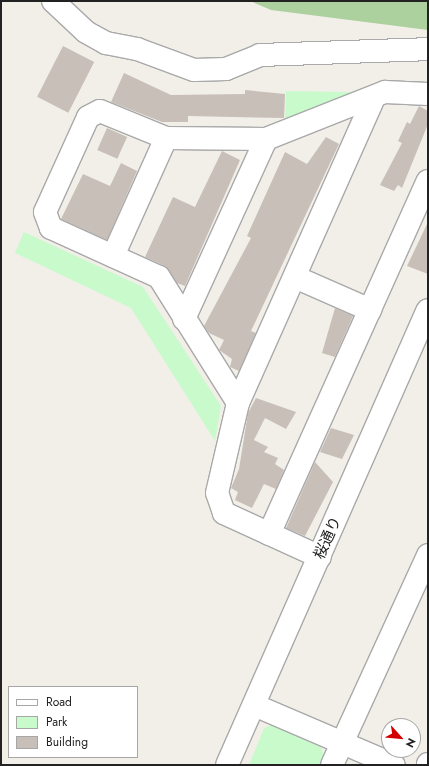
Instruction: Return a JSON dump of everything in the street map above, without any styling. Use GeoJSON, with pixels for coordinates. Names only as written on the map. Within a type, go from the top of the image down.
{"type":"FeatureCollection","features":[{"type":"Feature","properties":{"kind":"street"},"geometry":{"type":"LineString","coordinates":[[52,1],[86,32],[100,39],[194,70],[226,69],[260,55],[428,49]]}},
{"type":"Feature","properties":{"kind":"street"},"geometry":{"type":"LineString","coordinates":[[238,403],[159,277],[51,228],[45,212],[88,117],[100,111],[166,138],[266,139],[385,92],[428,94]]}},
{"type":"Feature","properties":{"kind":"street"},"geometry":{"type":"LineString","coordinates":[[320,557],[224,513],[217,493],[238,403],[374,97]]}},
{"type":"Feature","properties":{"kind":"street"},"geometry":{"type":"LineString","coordinates":[[113,256],[166,138]]}},
{"type":"Feature","properties":{"kind":"street"},"geometry":{"type":"LineString","coordinates":[[184,319],[266,139]]}},
{"type":"Feature","properties":{"kind":"street"},"geometry":{"type":"LineString","coordinates":[[269,534],[428,181]]}},
{"type":"Feature","properties":{"kind":"street"},"geometry":{"type":"LineString","coordinates":[[295,276],[370,310]]}},
{"type":"Feature","properties":{"kind":"street","name":"桜通り"},"geometry":{"type":"LineString","coordinates":[[227,765],[428,310]]}},
{"type":"Feature","properties":{"kind":"street"},"geometry":{"type":"LineString","coordinates":[[332,765],[428,557]]}},
{"type":"Feature","properties":{"kind":"street"},"geometry":{"type":"LineString","coordinates":[[254,705],[394,765]]}},
{"type":"Feature","properties":{"kind":"green space"},"geometry":{"type":"Polygon","coordinates":[[[250,1],[428,1],[428,30],[271,10],[250,1]]]}},
{"type":"Feature","properties":{"kind":"green space"},"geometry":{"type":"Polygon","coordinates":[[[286,91],[349,92],[351,98],[285,123],[286,91]]]}},
{"type":"Feature","properties":{"kind":"green space"},"geometry":{"type":"Polygon","coordinates":[[[24,232],[143,287],[221,406],[215,441],[131,308],[15,253],[24,232]]]}},
{"type":"Feature","properties":{"kind":"green space"},"geometry":{"type":"Polygon","coordinates":[[[271,725],[321,747],[325,759],[322,765],[249,765],[264,728],[271,725]]]}},
{"type":"Feature","properties":{"kind":"building"},"geometry":{"type":"Polygon","coordinates":[[[63,46],[94,62],[68,113],[37,97],[63,46]]]}},
{"type":"Feature","properties":{"kind":"building"},"geometry":{"type":"Polygon","coordinates":[[[124,73],[171,95],[245,94],[245,90],[285,94],[284,118],[188,116],[188,122],[162,122],[111,102],[124,73]]]}},
{"type":"Feature","properties":{"kind":"building"},"geometry":{"type":"Polygon","coordinates":[[[419,106],[428,111],[428,124],[402,188],[398,185],[394,191],[380,185],[402,143],[398,141],[407,122],[410,124],[419,106]]]}},
{"type":"Feature","properties":{"kind":"building"},"geometry":{"type":"Polygon","coordinates":[[[107,128],[127,137],[117,159],[97,150],[107,128]]]}},
{"type":"Feature","properties":{"kind":"building"},"geometry":{"type":"Polygon","coordinates":[[[326,137],[339,144],[251,331],[256,333],[239,371],[230,367],[232,359],[219,350],[224,340],[209,333],[204,326],[251,238],[247,236],[285,152],[307,164],[326,137]]]}},
{"type":"Feature","properties":{"kind":"building"},"geometry":{"type":"Polygon","coordinates":[[[222,151],[240,160],[185,286],[177,283],[165,266],[145,257],[173,197],[195,207],[222,151]]]}},
{"type":"Feature","properties":{"kind":"building"},"geometry":{"type":"Polygon","coordinates":[[[121,163],[137,171],[107,240],[61,219],[83,174],[110,186],[121,163]]]}},
{"type":"Feature","properties":{"kind":"building"},"geometry":{"type":"Polygon","coordinates":[[[428,222],[428,274],[407,266],[428,222]]]}},
{"type":"Feature","properties":{"kind":"building"},"geometry":{"type":"Polygon","coordinates":[[[335,308],[353,316],[335,357],[322,353],[335,308]]]}},
{"type":"Feature","properties":{"kind":"building"},"geometry":{"type":"Polygon","coordinates":[[[256,398],[296,412],[286,429],[265,418],[254,440],[268,447],[264,452],[278,458],[275,464],[284,470],[276,489],[264,484],[252,508],[235,500],[238,492],[231,488],[239,469],[248,413],[256,398]]]}},
{"type":"Feature","properties":{"kind":"building"},"geometry":{"type":"Polygon","coordinates":[[[331,428],[354,435],[342,459],[320,452],[331,428]]]}},
{"type":"Feature","properties":{"kind":"building"},"geometry":{"type":"Polygon","coordinates":[[[315,462],[333,482],[305,536],[286,528],[315,462]]]}}]}
